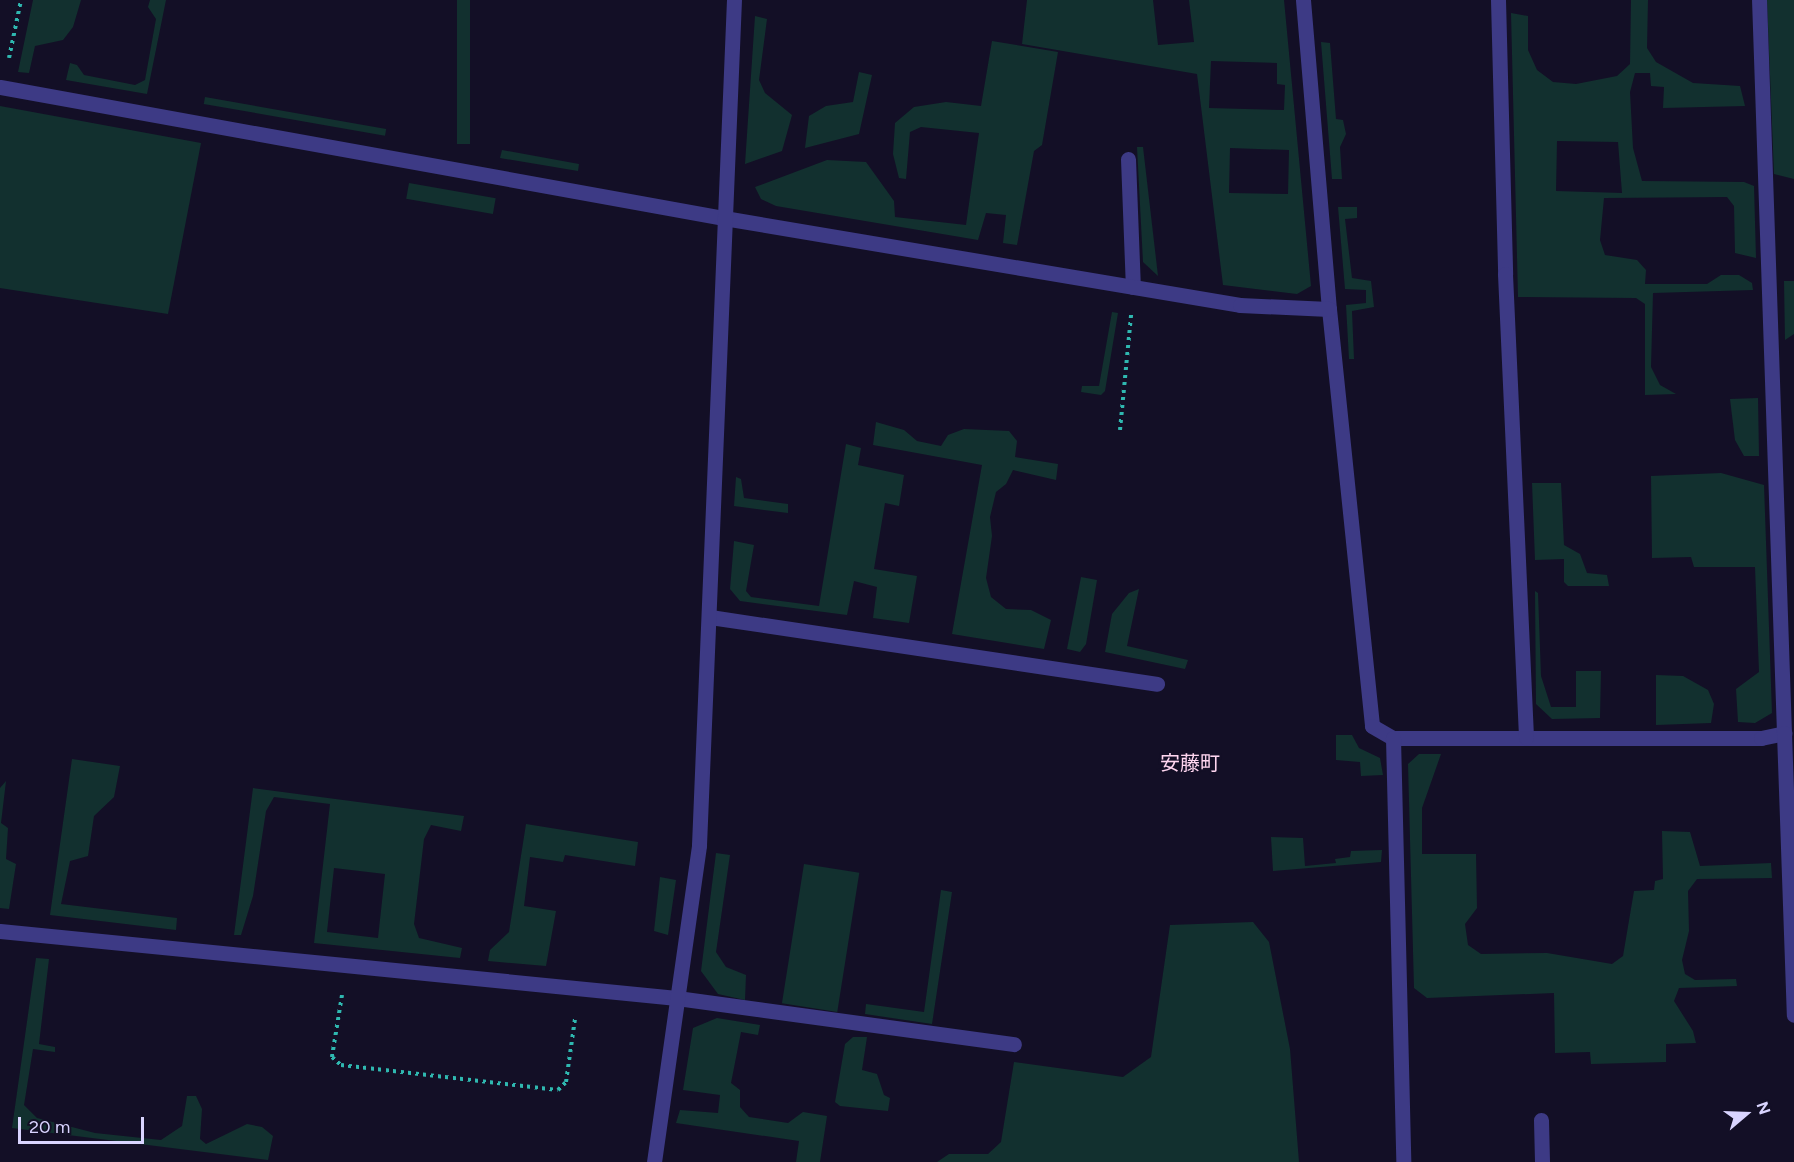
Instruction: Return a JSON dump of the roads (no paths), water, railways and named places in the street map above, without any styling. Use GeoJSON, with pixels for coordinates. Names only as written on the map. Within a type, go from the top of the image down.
{"type":"FeatureCollection","features":[{"type":"Feature","properties":{"kind":"street"},"geometry":{"type":"LineString","coordinates":[[654,1162],[699,845],[734,0]]}},
{"type":"Feature","properties":{"kind":"street"},"geometry":{"type":"LineString","coordinates":[[1303,0],[1329,309],[1372,726],[1393,738],[1761,738],[1784,733]]}},
{"type":"Feature","properties":{"kind":"street"},"geometry":{"type":"LineString","coordinates":[[1498,0],[1505,274],[1526,738]]}},
{"type":"Feature","properties":{"kind":"street"},"geometry":{"type":"LineString","coordinates":[[1758,0],[1789,699],[1784,733],[1794,1015]]}},
{"type":"Feature","properties":{"kind":"street"},"geometry":{"type":"LineString","coordinates":[[1,87],[724,218],[1240,305],[1329,309]]}},
{"type":"Feature","properties":{"kind":"street"},"geometry":{"type":"LineString","coordinates":[[1128,159],[1133,287]]}},
{"type":"Feature","properties":{"kind":"street"},"geometry":{"type":"LineString","coordinates":[[710,617],[1157,684]]}},
{"type":"Feature","properties":{"kind":"street"},"geometry":{"type":"LineString","coordinates":[[1393,738],[1403,1162]]}},
{"type":"Feature","properties":{"kind":"street"},"geometry":{"type":"LineString","coordinates":[[0,931],[677,998],[1014,1044]]}},
{"type":"Feature","properties":{"kind":"street"},"geometry":{"type":"LineString","coordinates":[[1541,1120],[1542,1162]]}},
{"type":"Feature","properties":{"kind":"district","name":"安藤町"},"geometry":{"type":"Point","coordinates":[1190,763]}}]}
